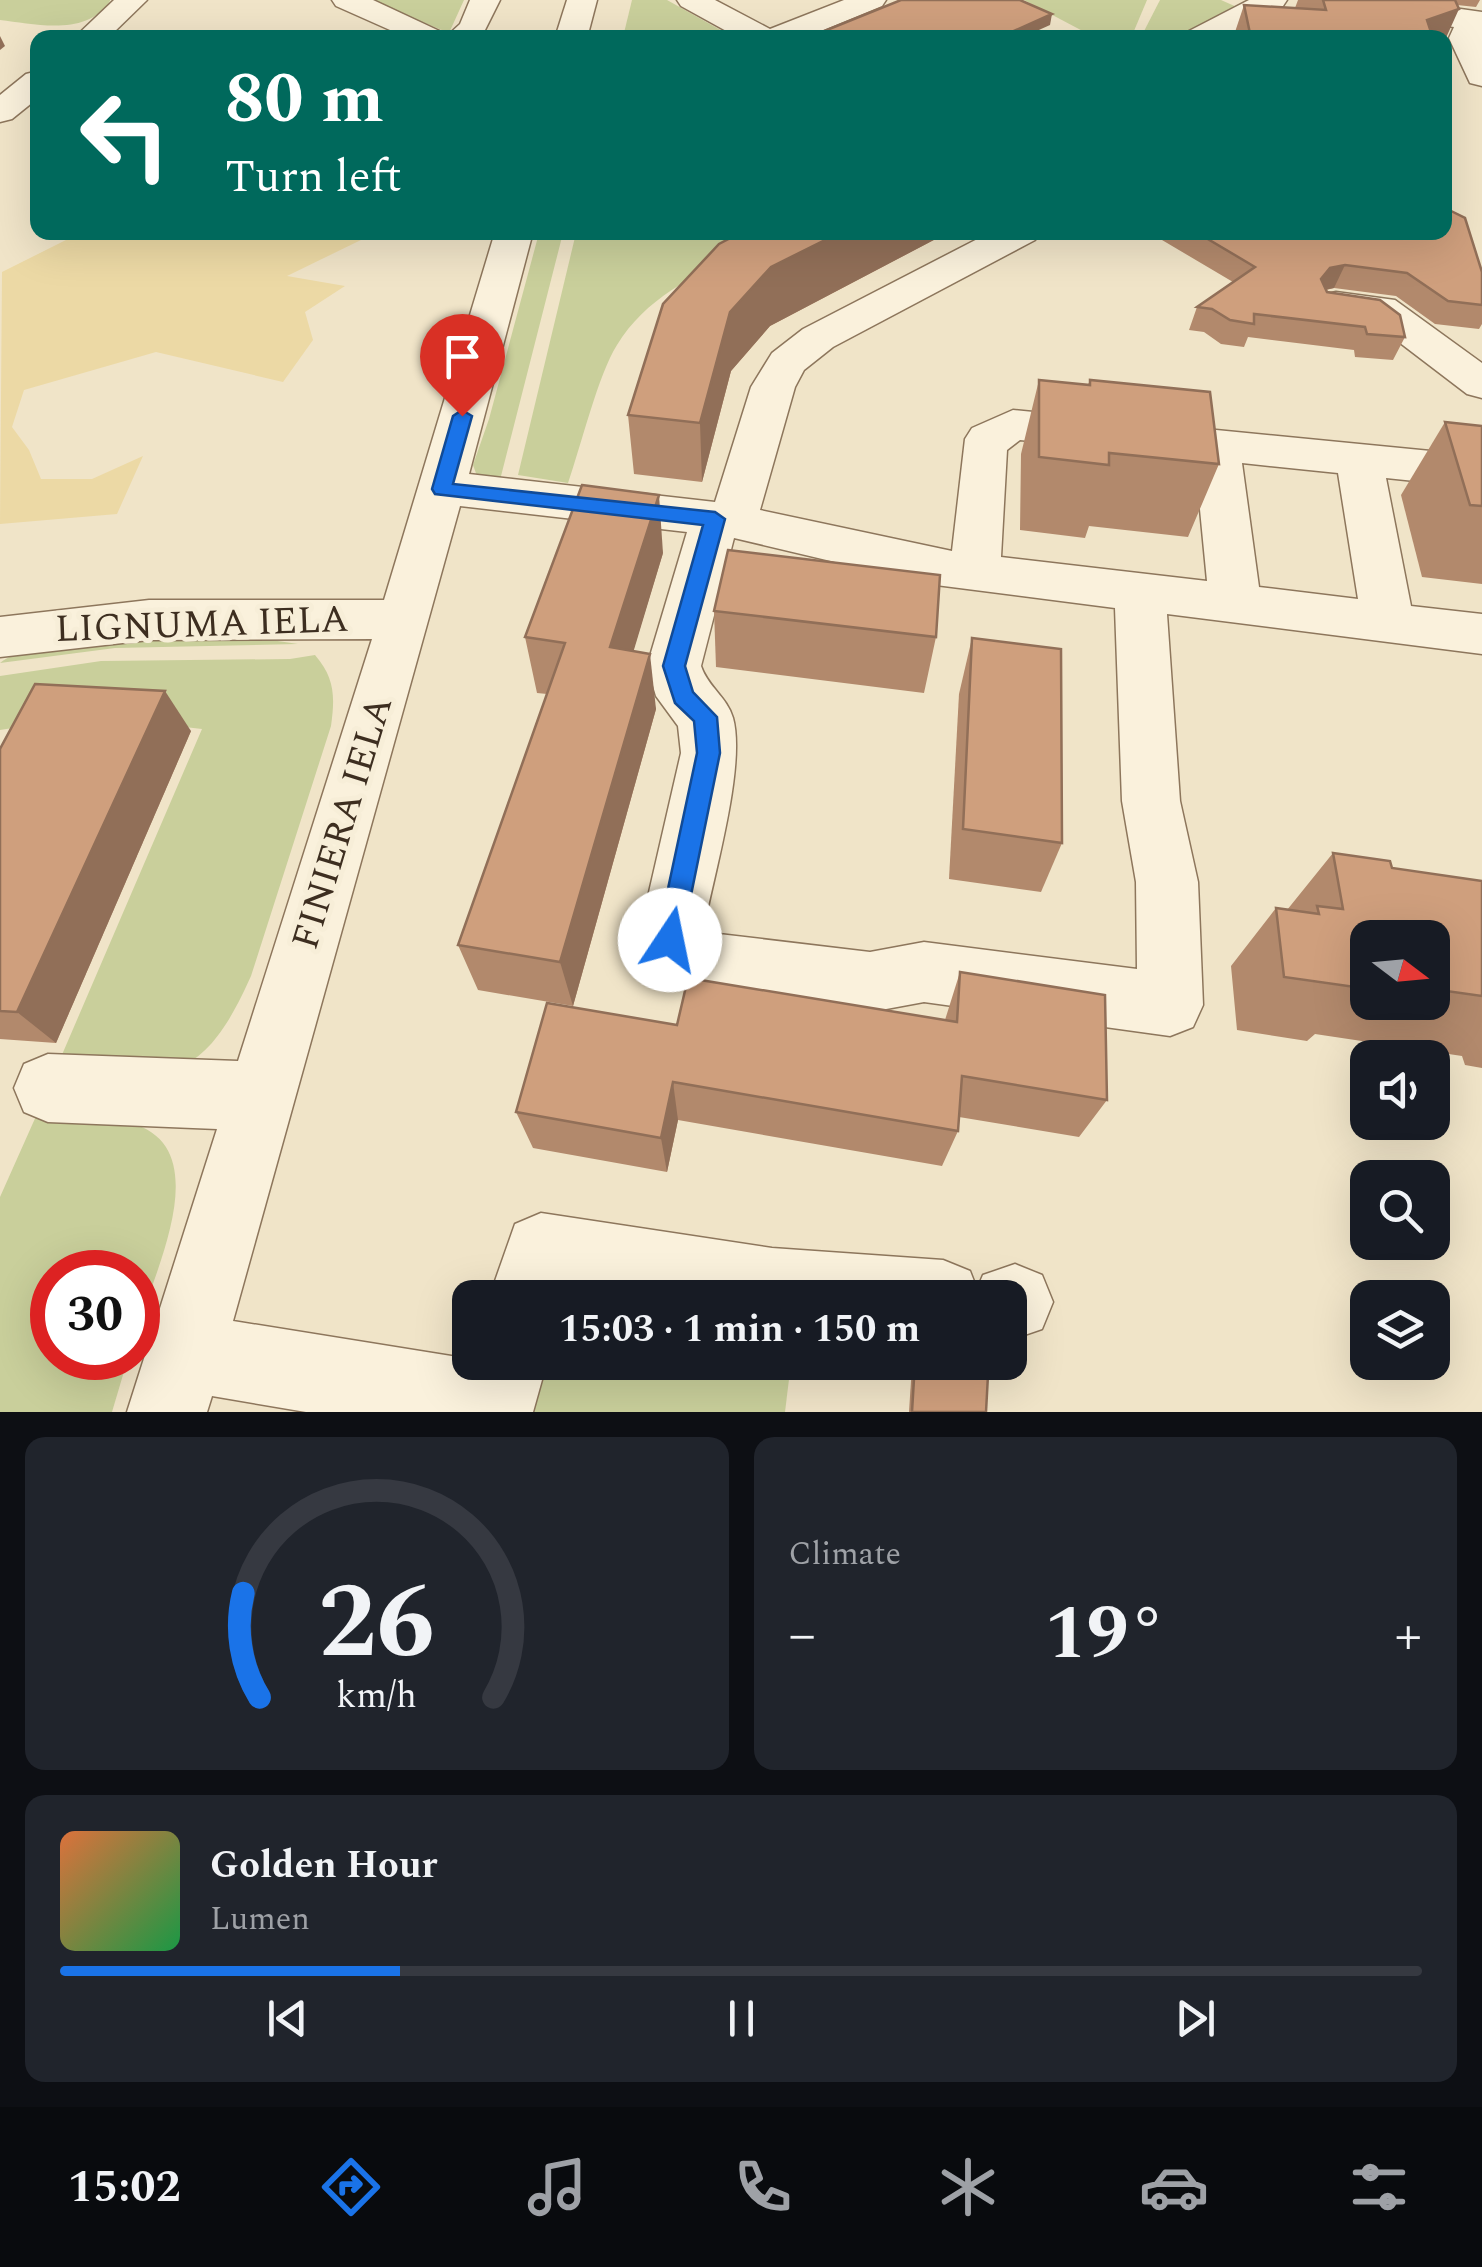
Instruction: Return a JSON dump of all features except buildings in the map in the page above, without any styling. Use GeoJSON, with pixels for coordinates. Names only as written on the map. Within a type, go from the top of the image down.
{"type":"FeatureCollection","features":[{"type":"Feature","properties":{"kind":"street"},"geometry":{"type":"LineString","coordinates":[[98,30],[132,0]]}},
{"type":"Feature","properties":{"kind":"street"},"geometry":{"type":"LineString","coordinates":[[347,0],[417,30]]}},
{"type":"Feature","properties":{"kind":"street"},"geometry":{"type":"LineString","coordinates":[[472,30],[485,0]]}},
{"type":"Feature","properties":{"kind":"street"},"geometry":{"type":"LineString","coordinates":[[573,30],[582,0]]}},
{"type":"Feature","properties":{"kind":"street"},"geometry":{"type":"LineString","coordinates":[[692,0],[748,30]]}},
{"type":"Feature","properties":{"kind":"street"},"geometry":{"type":"LineString","coordinates":[[794,30],[871,0]]}},
{"type":"Feature","properties":{"kind":"street"},"geometry":{"type":"LineString","coordinates":[[1334,0],[1477,21],[1465,38],[1482,76]]}},
{"type":"Feature","properties":{"kind":"street"},"geometry":{"type":"LineString","coordinates":[[726,18],[758,6]]}},
{"type":"Feature","properties":{"kind":"street"},"geometry":{"type":"LineString","coordinates":[[1223,30],[1264,16]]}},
{"type":"Feature","properties":{"kind":"street"},"geometry":{"type":"LineString","coordinates":[[0,112],[30,88]]}},
{"type":"Feature","properties":{"kind":"street"},"geometry":{"type":"LineString","coordinates":[[1452,89],[1482,91]]}},
{"type":"Feature","properties":{"kind":"street","name":"FINIERA IELA"},"geometry":{"type":"LineString","coordinates":[[176,1382],[404,619],[512,240]]}},
{"type":"Feature","properties":{"kind":"street"},"geometry":{"type":"LineString","coordinates":[[1006,240],[818,338],[788,362],[772,387],[674,666],[683,696],[705,717],[709,753],[670,940],[710,963],[870,982],[924,972],[1170,1004],[1167,882],[1151,800],[1140,592]]}},
{"type":"Feature","properties":{"kind":"street"},"geometry":{"type":"LineString","coordinates":[[1334,304],[1381,309],[1482,384]]}},
{"type":"Feature","properties":{"kind":"street"},"geometry":{"type":"LineString","coordinates":[[975,572],[988,438],[998,431],[1026,425],[1482,472]]}},
{"type":"Feature","properties":{"kind":"street"},"geometry":{"type":"LineString","coordinates":[[1217,444],[1235,604]]}},
{"type":"Feature","properties":{"kind":"street"},"geometry":{"type":"LineString","coordinates":[[1359,460],[1388,622]]}},
{"type":"Feature","properties":{"kind":"street"},"geometry":{"type":"LineString","coordinates":[[442,489],[724,520],[928,566],[1482,634]]}},
{"type":"Feature","properties":{"kind":"street","name":"LIGNUMA IELA"},"geometry":{"type":"LineString","coordinates":[[0,637],[148,620],[404,619]]}},
{"type":"Feature","properties":{"kind":"street"},"geometry":{"type":"LineString","coordinates":[[48,1088],[261,1096]]}},
{"type":"Feature","properties":{"kind":"street"},"geometry":{"type":"LineString","coordinates":[[532,1280],[541,1250],[734,1280]]}},
{"type":"Feature","properties":{"kind":"street"},"geometry":{"type":"LineString","coordinates":[[176,1382],[499,1393]]}},
{"type":"Feature","properties":{"kind":"green space"},"geometry":{"type":"Polygon","coordinates":[[[0,0],[110,1],[88,20],[59,26],[0,20],[0,0]]]}},
{"type":"Feature","properties":{"kind":"green space"},"geometry":{"type":"Polygon","coordinates":[[[369,0],[464,0],[450,30],[369,0]]]}},
{"type":"Feature","properties":{"kind":"green space"},"geometry":{"type":"Polygon","coordinates":[[[632,0],[667,0],[721,30],[625,30],[632,0]]]}},
{"type":"Feature","properties":{"kind":"green space"},"geometry":{"type":"Polygon","coordinates":[[[1024,0],[1147,0],[1134,30],[1081,30],[1024,0]]]}},
{"type":"Feature","properties":{"kind":"green space"},"geometry":{"type":"Polygon","coordinates":[[[1160,0],[1221,0],[1239,8],[1195,30],[1145,30],[1160,0]]]}},
{"type":"Feature","properties":{"kind":"green space"},"geometry":{"type":"Polygon","coordinates":[[[537,240],[561,240],[500,480],[477,476],[473,465],[537,240]]]}},
{"type":"Feature","properties":{"kind":"green space"},"geometry":{"type":"Polygon","coordinates":[[[574,240],[772,240],[671,290],[632,324],[603,374],[568,483],[518,475],[574,240]]]}},
{"type":"Feature","properties":{"kind":"green space"},"geometry":{"type":"Polygon","coordinates":[[[251,637],[298,644],[115,648],[0,663],[18,654],[81,642],[251,637]]]}},
{"type":"Feature","properties":{"kind":"green space"},"geometry":{"type":"Polygon","coordinates":[[[315,655],[332,688],[331,726],[251,976],[231,1015],[203,1052],[180,1066],[55,1071],[202,729],[89,716],[0,730],[0,676],[101,661],[290,659],[315,655]]]}},
{"type":"Feature","properties":{"kind":"green space"},"geometry":{"type":"Polygon","coordinates":[[[37,1114],[130,1123],[156,1136],[171,1157],[176,1183],[173,1212],[160,1261],[160,1250],[30,1250],[30,1380],[121,1380],[112,1412],[0,1412],[0,1197],[37,1114]]]}},
{"type":"Feature","properties":{"kind":"green space"},"geometry":{"type":"Polygon","coordinates":[[[532,1380],[789,1380],[785,1412],[524,1412],[532,1380]]]}},
{"type":"Feature","properties":{"kind":"sand"},"geometry":{"type":"Polygon","coordinates":[[[66,240],[361,240],[287,276],[345,286],[305,312],[313,340],[283,382],[156,352],[24,390],[12,427],[29,450],[41,479],[92,479],[143,456],[117,514],[0,524],[2,272],[66,240]]]}},
{"type":"Feature","properties":{"kind":"route"},"geometry":{"type":"LineString","coordinates":[[462,416],[442,489],[715,519],[674,666],[683,696],[705,717],[709,753],[670,940]]}}]}
